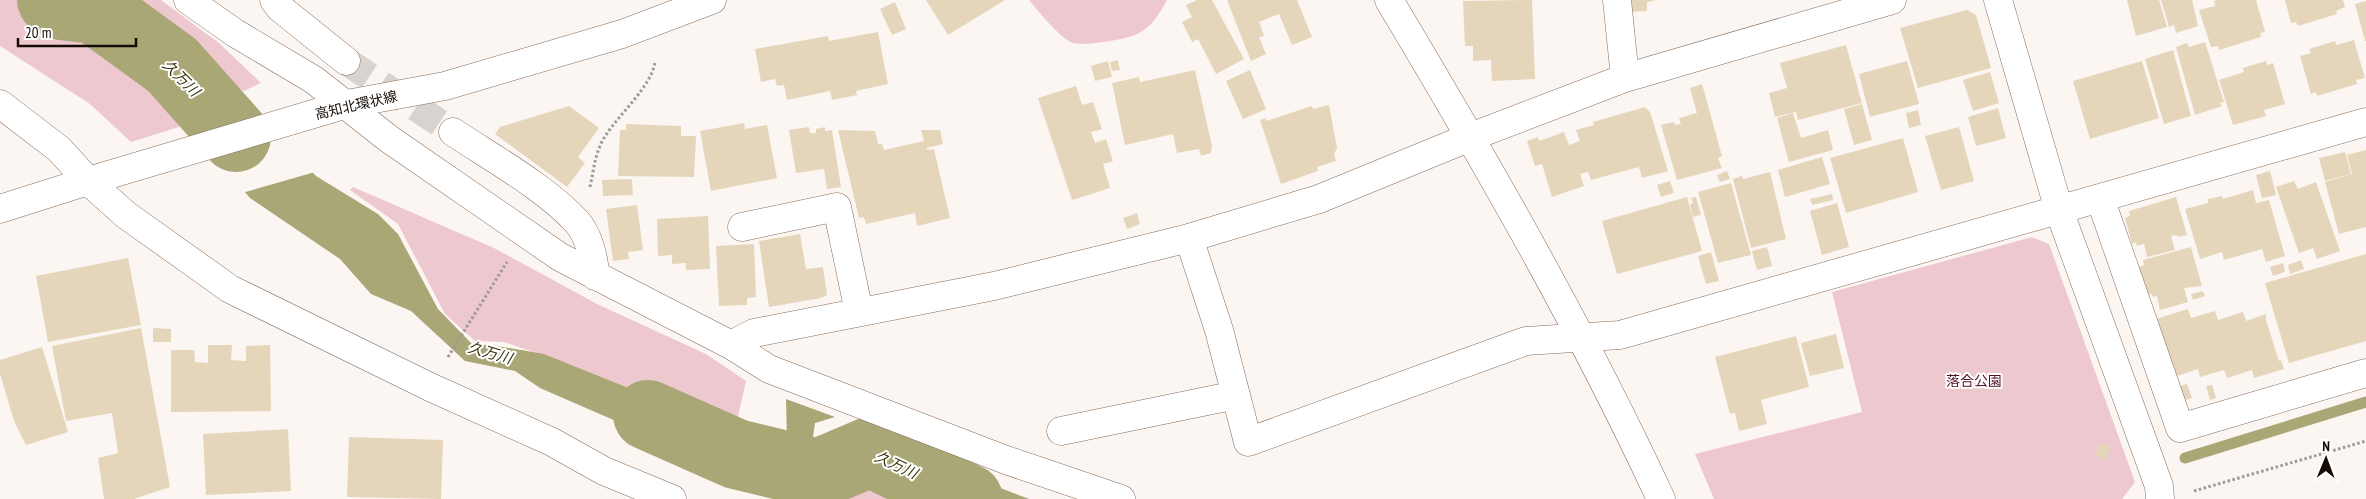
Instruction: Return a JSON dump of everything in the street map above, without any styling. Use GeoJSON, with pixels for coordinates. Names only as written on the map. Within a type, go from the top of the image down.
{"type":"FeatureCollection","features":[{"type":"Feature","properties":{"kind":"street"},"geometry":{"type":"LineString","coordinates":[[188,0],[235,32],[314,80],[347,104],[389,139],[553,253],[595,276],[730,345],[769,369],[1006,460],[1121,499]]}},
{"type":"Feature","properties":{"kind":"street"},"geometry":{"type":"LineString","coordinates":[[221,0],[235,32]]}},
{"type":"Feature","properties":{"kind":"street"},"geometry":{"type":"LineString","coordinates":[[274,0],[280,8],[346,61]]}},
{"type":"Feature","properties":{"kind":"street"},"geometry":{"type":"LineString","coordinates":[[1389,0],[1580,338],[1630,432],[1660,499]]}},
{"type":"Feature","properties":{"kind":"street"},"geometry":{"type":"LineString","coordinates":[[1617,0],[1625,78]]}},
{"type":"Feature","properties":{"kind":"street"},"geometry":{"type":"LineString","coordinates":[[730,345],[754,333],[994,286],[1189,238],[1319,199],[1468,138],[1625,78],[1892,0]]}},
{"type":"Feature","properties":{"kind":"street"},"geometry":{"type":"LineString","coordinates":[[1998,0],[2059,210],[2159,486],[2173,496]]}},
{"type":"Feature","properties":{"kind":"street","name":"高知北環状線"},"geometry":{"type":"LineString","coordinates":[[0,209],[347,104],[445,86],[622,34],[704,2]]}},
{"type":"Feature","properties":{"kind":"street"},"geometry":{"type":"LineString","coordinates":[[0,104],[59,150],[88,181],[126,215],[230,289],[430,387],[552,442],[604,471],[672,499]]}},
{"type":"Feature","properties":{"kind":"street"},"geometry":{"type":"LineString","coordinates":[[1189,238],[1219,330],[1248,442],[1526,341],[1620,335],[2366,122]]}},
{"type":"Feature","properties":{"kind":"street"},"geometry":{"type":"LineString","coordinates":[[453,132],[546,195],[579,223],[595,260],[595,276]]}},
{"type":"Feature","properties":{"kind":"street"},"geometry":{"type":"LineString","coordinates":[[2100,198],[2180,428],[2366,372]]}},
{"type":"Feature","properties":{"kind":"street"},"geometry":{"type":"LineString","coordinates":[[742,227],[837,207],[859,312]]}},
{"type":"Feature","properties":{"kind":"street"},"geometry":{"type":"LineString","coordinates":[[1062,431],[1236,395]]}},
{"type":"Feature","properties":{"kind":"street"},"geometry":{"type":"LineString","coordinates":[[604,471],[619,499]]}},
{"type":"Feature","properties":{"kind":"path"},"geometry":{"type":"LineString","coordinates":[[579,223],[587,204],[598,150],[605,136],[653,75],[655,62]]}},
{"type":"Feature","properties":{"kind":"path"},"geometry":{"type":"LineString","coordinates":[[446,360],[509,260]]}},
{"type":"Feature","properties":{"kind":"path"},"geometry":{"type":"LineString","coordinates":[[2173,496],[2366,441]]}},
{"type":"Feature","properties":{"kind":"green space"},"geometry":{"type":"Polygon","coordinates":[[[0,0],[39,0],[89,36],[102,37],[96,26],[105,25],[158,63],[161,73],[186,98],[179,127],[131,142],[90,104],[0,46],[0,0]]]}},
{"type":"Feature","properties":{"kind":"green space"},"geometry":{"type":"Polygon","coordinates":[[[98,0],[161,0],[219,43],[261,83],[244,91],[210,78],[98,0]]]}},
{"type":"Feature","properties":{"kind":"green space"},"geometry":{"type":"Polygon","coordinates":[[[1029,0],[1167,0],[1149,26],[1135,35],[1116,40],[1080,44],[1068,41],[1029,0]]]}},
{"type":"Feature","properties":{"kind":"green space"},"geometry":{"type":"Polygon","coordinates":[[[353,187],[494,248],[597,304],[706,354],[746,381],[736,425],[719,428],[548,357],[504,342],[475,341],[445,314],[398,224],[350,190],[353,187]]]}},
{"type":"Feature","properties":{"kind":"green space","name":"落合公園"},"geometry":{"type":"Polygon","coordinates":[[[2032,237],[2049,244],[2135,482],[2122,499],[1714,499],[1695,454],[1862,412],[1832,292],[2032,237]]]}},
{"type":"Feature","properties":{"kind":"green space"},"geometry":{"type":"Polygon","coordinates":[[[856,470],[920,499],[826,499],[856,470]]]}},
{"type":"Feature","properties":{"kind":"water"},"geometry":{"type":"Polygon","coordinates":[[[171,57],[199,77],[233,89],[316,176],[378,214],[398,234],[438,309],[472,344],[544,354],[740,433],[733,472],[540,388],[515,371],[465,361],[411,311],[371,294],[340,259],[250,198],[189,126],[191,98],[172,72],[171,57]]]}},
{"type":"Feature","properties":{"kind":"water"},"geometry":{"type":"Polygon","coordinates":[[[786,399],[835,417],[815,423],[812,444],[847,446],[856,432],[1029,499],[939,499],[864,467],[840,478],[833,499],[774,486],[787,443],[786,399]]]}},
{"type":"Feature","properties":{"kind":"pier"},"geometry":{"type":"Polygon","coordinates":[[[239,92],[315,172],[242,193],[187,126],[188,106],[239,92]]]}},
{"type":"Feature","properties":{"kind":"building"},"geometry":{"type":"Polygon","coordinates":[[[926,0],[1005,0],[948,35],[926,0]]]}},
{"type":"Feature","properties":{"kind":"building"},"geometry":{"type":"Polygon","coordinates":[[[1197,0],[1212,0],[1244,59],[1216,74],[1198,39],[1192,42],[1182,22],[1192,17],[1186,5],[1197,0]]]}},
{"type":"Feature","properties":{"kind":"building"},"geometry":{"type":"Polygon","coordinates":[[[1227,0],[1297,0],[1312,37],[1292,45],[1279,14],[1259,22],[1264,36],[1259,37],[1266,54],[1251,61],[1227,0]]]}},
{"type":"Feature","properties":{"kind":"building"},"geometry":{"type":"Polygon","coordinates":[[[1532,0],[1535,79],[1492,81],[1491,60],[1473,61],[1473,46],[1465,46],[1463,1],[1532,0]]]}},
{"type":"Feature","properties":{"kind":"building"},"geometry":{"type":"Polygon","coordinates":[[[1630,0],[1654,1],[1647,2],[1647,11],[1631,12],[1630,0]]]}},
{"type":"Feature","properties":{"kind":"building"},"geometry":{"type":"Polygon","coordinates":[[[2127,0],[2159,0],[2167,27],[2136,36],[2127,0]]]}},
{"type":"Feature","properties":{"kind":"building"},"geometry":{"type":"Polygon","coordinates":[[[2161,0],[2192,0],[2198,26],[2176,33],[2174,25],[2169,27],[2161,0]]]}},
{"type":"Feature","properties":{"kind":"building"},"geometry":{"type":"Polygon","coordinates":[[[2256,0],[2265,32],[2260,33],[2261,37],[2219,50],[2218,46],[2211,47],[2199,10],[2215,6],[2214,1],[2256,0]]]}},
{"type":"Feature","properties":{"kind":"building"},"geometry":{"type":"Polygon","coordinates":[[[2285,0],[2343,0],[2345,7],[2336,11],[2337,14],[2298,26],[2296,22],[2291,23],[2285,0]]]}},
{"type":"Feature","properties":{"kind":"building"},"geometry":{"type":"Polygon","coordinates":[[[2366,1],[2366,41],[2365,41],[2355,4],[2366,1]]]}},
{"type":"Feature","properties":{"kind":"building"},"geometry":{"type":"Polygon","coordinates":[[[895,2],[906,29],[892,35],[880,9],[895,2]]]}},
{"type":"Feature","properties":{"kind":"building"},"geometry":{"type":"Polygon","coordinates":[[[1967,10],[1976,15],[1991,68],[1918,88],[1900,28],[1967,10]]]}},
{"type":"Feature","properties":{"kind":"building"},"geometry":{"type":"Polygon","coordinates":[[[878,32],[888,84],[856,91],[857,95],[832,100],[830,91],[787,100],[784,85],[777,86],[775,79],[761,82],[755,49],[828,36],[829,41],[878,32]]]}},
{"type":"Feature","properties":{"kind":"building"},"geometry":{"type":"Polygon","coordinates":[[[2354,40],[2365,78],[2356,80],[2357,84],[2317,96],[2316,92],[2311,94],[2300,56],[2311,53],[2309,49],[2335,41],[2336,45],[2354,40]]]}},
{"type":"Feature","properties":{"kind":"building"},"geometry":{"type":"Polygon","coordinates":[[[2205,42],[2224,102],[2220,103],[2222,106],[2195,115],[2176,47],[2187,43],[2189,47],[2205,42]]]}},
{"type":"Feature","properties":{"kind":"building"},"geometry":{"type":"Polygon","coordinates":[[[1846,45],[1862,103],[1798,120],[1796,112],[1775,117],[1769,93],[1787,88],[1780,63],[1846,45]]]}},
{"type":"Feature","properties":{"kind":"building"},"geometry":{"type":"Polygon","coordinates":[[[2173,50],[2191,116],[2164,124],[2145,59],[2173,50]]]}},
{"type":"Feature","properties":{"kind":"building"},"geometry":{"type":"Polygon","coordinates":[[[1118,60],[1120,70],[1112,71],[1110,62],[1118,60]]]}},
{"type":"Feature","properties":{"kind":"building"},"geometry":{"type":"Polygon","coordinates":[[[1108,61],[1112,77],[1095,81],[1091,66],[1108,61]]]}},
{"type":"Feature","properties":{"kind":"building"},"geometry":{"type":"Polygon","coordinates":[[[1907,61],[1919,104],[1870,117],[1859,74],[1907,61]]]}},
{"type":"Feature","properties":{"kind":"building"},"geometry":{"type":"Polygon","coordinates":[[[2142,61],[2159,118],[2090,139],[2073,81],[2142,61]]]}},
{"type":"Feature","properties":{"kind":"building"},"geometry":{"type":"Polygon","coordinates":[[[2266,61],[2267,65],[2273,63],[2285,104],[2264,110],[2266,116],[2233,125],[2219,80],[2244,72],[2243,68],[2266,61]]]}},
{"type":"Feature","properties":{"kind":"building"},"geometry":{"type":"Polygon","coordinates":[[[1195,70],[1212,146],[1211,153],[1201,156],[1199,149],[1177,153],[1173,134],[1125,145],[1112,83],[1139,77],[1140,82],[1195,70]]]}},
{"type":"Feature","properties":{"kind":"building"},"geometry":{"type":"Polygon","coordinates":[[[1250,70],[1266,109],[1243,119],[1226,81],[1250,70]]]}},
{"type":"Feature","properties":{"kind":"building"},"geometry":{"type":"Polygon","coordinates":[[[1990,72],[1999,103],[1973,111],[1963,80],[1990,72]]]}},
{"type":"Feature","properties":{"kind":"building"},"geometry":{"type":"Polygon","coordinates":[[[1702,84],[1722,156],[1718,158],[1722,168],[1677,180],[1661,125],[1674,122],[1675,125],[1681,124],[1679,118],[1697,113],[1690,88],[1702,84]]]}},
{"type":"Feature","properties":{"kind":"building"},"geometry":{"type":"Polygon","coordinates":[[[1076,86],[1082,105],[1093,102],[1102,129],[1091,132],[1095,143],[1106,139],[1113,161],[1103,164],[1110,188],[1072,200],[1038,98],[1076,86]]]}},
{"type":"Feature","properties":{"kind":"building"},"geometry":{"type":"Polygon","coordinates":[[[1862,104],[1872,140],[1854,145],[1844,109],[1862,104]]]}},
{"type":"Feature","properties":{"kind":"building"},"geometry":{"type":"Polygon","coordinates":[[[1329,105],[1337,148],[1334,154],[1336,161],[1317,167],[1318,171],[1281,184],[1260,120],[1265,118],[1266,121],[1312,106],[1313,109],[1329,105]]]}},
{"type":"Feature","properties":{"kind":"building"},"geometry":{"type":"Polygon","coordinates":[[[569,106],[599,128],[578,157],[585,163],[567,187],[495,134],[500,127],[569,106]]]}},
{"type":"Feature","properties":{"kind":"building"},"geometry":{"type":"Polygon","coordinates":[[[1645,107],[1650,112],[1668,171],[1642,178],[1639,167],[1591,180],[1588,172],[1580,174],[1584,186],[1552,197],[1542,164],[1535,166],[1527,141],[1538,137],[1539,141],[1564,132],[1569,145],[1580,141],[1576,130],[1594,125],[1593,122],[1645,107]]]}},
{"type":"Feature","properties":{"kind":"building"},"geometry":{"type":"Polygon","coordinates":[[[1998,108],[2006,138],[1976,146],[1968,117],[1998,108]]]}},
{"type":"Feature","properties":{"kind":"building"},"geometry":{"type":"Polygon","coordinates":[[[1918,110],[1921,125],[1909,128],[1906,113],[1918,110]]]}},
{"type":"Feature","properties":{"kind":"building"},"geometry":{"type":"Polygon","coordinates":[[[1793,113],[1801,138],[1828,130],[1833,150],[1789,162],[1777,118],[1793,113]]]}},
{"type":"Feature","properties":{"kind":"building"},"geometry":{"type":"Polygon","coordinates":[[[744,123],[745,129],[767,125],[777,178],[711,191],[700,131],[744,123]]]}},
{"type":"Feature","properties":{"kind":"building"},"geometry":{"type":"Polygon","coordinates":[[[626,124],[681,126],[681,136],[696,136],[694,177],[618,176],[620,130],[626,130],[626,124]]]}},
{"type":"Feature","properties":{"kind":"building"},"geometry":{"type":"Polygon","coordinates":[[[809,127],[810,133],[816,133],[816,129],[825,127],[825,131],[832,130],[841,187],[827,189],[824,169],[796,173],[789,130],[809,127]]]}},
{"type":"Feature","properties":{"kind":"building"},"geometry":{"type":"Polygon","coordinates":[[[1959,127],[1974,181],[1941,190],[1925,136],[1959,127]]]}},
{"type":"Feature","properties":{"kind":"building"},"geometry":{"type":"Polygon","coordinates":[[[838,130],[875,131],[878,144],[882,144],[884,150],[924,141],[921,130],[940,130],[943,144],[927,148],[927,150],[934,149],[950,218],[917,226],[915,213],[866,224],[864,217],[859,218],[838,130]]]}},
{"type":"Feature","properties":{"kind":"building"},"geometry":{"type":"Polygon","coordinates":[[[1903,138],[1918,192],[1846,213],[1830,158],[1903,138]]]}},
{"type":"Feature","properties":{"kind":"building"},"geometry":{"type":"Polygon","coordinates":[[[2366,150],[2366,227],[2339,234],[2325,182],[2352,174],[2347,155],[2366,150]]]}},
{"type":"Feature","properties":{"kind":"building"},"geometry":{"type":"Polygon","coordinates":[[[2345,152],[2351,174],[2325,181],[2319,158],[2345,152]]]}},
{"type":"Feature","properties":{"kind":"building"},"geometry":{"type":"Polygon","coordinates":[[[1822,157],[1830,184],[1785,197],[1778,170],[1822,157]]]}},
{"type":"Feature","properties":{"kind":"building"},"geometry":{"type":"Polygon","coordinates":[[[1727,171],[1730,179],[1720,182],[1717,175],[1727,171]]]}},
{"type":"Feature","properties":{"kind":"building"},"geometry":{"type":"Polygon","coordinates":[[[2270,171],[2276,195],[2262,198],[2256,175],[2270,171]]]}},
{"type":"Feature","properties":{"kind":"building"},"geometry":{"type":"Polygon","coordinates":[[[1770,172],[1786,239],[1751,248],[1733,179],[1742,176],[1743,179],[1770,172]]]}},
{"type":"Feature","properties":{"kind":"building"},"geometry":{"type":"Polygon","coordinates":[[[632,179],[633,195],[603,196],[602,180],[632,179]]]}},
{"type":"Feature","properties":{"kind":"building"},"geometry":{"type":"Polygon","coordinates":[[[1670,181],[1674,193],[1661,197],[1657,185],[1670,181]]]}},
{"type":"Feature","properties":{"kind":"building"},"geometry":{"type":"Polygon","coordinates":[[[2294,181],[2298,189],[2316,182],[2340,251],[2317,259],[2313,248],[2299,253],[2276,187],[2294,181]]]}},
{"type":"Feature","properties":{"kind":"building"},"geometry":{"type":"Polygon","coordinates":[[[1731,183],[1751,255],[1718,263],[1698,192],[1731,183]]]}},
{"type":"Feature","properties":{"kind":"building"},"geometry":{"type":"Polygon","coordinates":[[[2253,190],[2256,203],[2269,200],[2285,256],[2266,262],[2262,249],[2224,260],[2222,252],[2200,259],[2185,209],[2208,203],[2208,199],[2222,196],[2223,199],[2253,190]]]}},
{"type":"Feature","properties":{"kind":"building"},"geometry":{"type":"Polygon","coordinates":[[[1832,194],[1833,200],[1812,205],[1810,199],[1832,194]]]}},
{"type":"Feature","properties":{"kind":"building"},"geometry":{"type":"Polygon","coordinates":[[[1687,197],[1702,251],[1617,274],[1602,221],[1687,197]]]}},
{"type":"Feature","properties":{"kind":"building"},"geometry":{"type":"Polygon","coordinates":[[[1696,197],[1701,215],[1693,217],[1690,204],[1693,203],[1691,198],[1696,197]]]}},
{"type":"Feature","properties":{"kind":"building"},"geometry":{"type":"Polygon","coordinates":[[[2176,197],[2187,235],[2171,236],[2175,250],[2147,257],[2144,244],[2137,246],[2136,242],[2132,244],[2125,218],[2130,216],[2129,211],[2176,197]]]}},
{"type":"Feature","properties":{"kind":"building"},"geometry":{"type":"Polygon","coordinates":[[[1837,203],[1849,247],[1822,255],[1810,211],[1837,203]]]}},
{"type":"Feature","properties":{"kind":"building"},"geometry":{"type":"Polygon","coordinates":[[[637,205],[643,250],[628,252],[629,259],[613,261],[606,209],[637,205]]]}},
{"type":"Feature","properties":{"kind":"building"},"geometry":{"type":"Polygon","coordinates":[[[1137,213],[1140,224],[1127,229],[1123,218],[1137,213]]]}},
{"type":"Feature","properties":{"kind":"building"},"geometry":{"type":"Polygon","coordinates":[[[708,216],[710,269],[686,270],[686,263],[672,264],[672,255],[658,256],[657,219],[708,216]]]}},
{"type":"Feature","properties":{"kind":"building"},"geometry":{"type":"Polygon","coordinates":[[[800,234],[806,269],[823,267],[827,295],[821,298],[769,307],[759,241],[800,234]]]}},
{"type":"Feature","properties":{"kind":"building"},"geometry":{"type":"Polygon","coordinates":[[[754,244],[756,297],[747,298],[747,305],[719,306],[716,246],[754,244]]]}},
{"type":"Feature","properties":{"kind":"building"},"geometry":{"type":"Polygon","coordinates":[[[1767,247],[1772,266],[1757,270],[1752,251],[1767,247]]]}},
{"type":"Feature","properties":{"kind":"building"},"geometry":{"type":"Polygon","coordinates":[[[2191,247],[2202,286],[2184,288],[2188,302],[2160,310],[2157,296],[2147,295],[2139,267],[2144,265],[2143,260],[2191,247]]]}},
{"type":"Feature","properties":{"kind":"building"},"geometry":{"type":"Polygon","coordinates":[[[1711,252],[1719,281],[1706,284],[1698,256],[1711,252]]]}},
{"type":"Feature","properties":{"kind":"building"},"geometry":{"type":"Polygon","coordinates":[[[2366,254],[2366,341],[2289,363],[2265,283],[2366,254]]]}},
{"type":"Feature","properties":{"kind":"building"},"geometry":{"type":"Polygon","coordinates":[[[128,258],[141,325],[48,342],[36,276],[128,258]]]}},
{"type":"Feature","properties":{"kind":"building"},"geometry":{"type":"Polygon","coordinates":[[[2301,260],[2304,269],[2290,274],[2288,265],[2301,260]]]}},
{"type":"Feature","properties":{"kind":"building"},"geometry":{"type":"Polygon","coordinates":[[[2283,263],[2285,272],[2273,276],[2270,267],[2283,263]]]}},
{"type":"Feature","properties":{"kind":"building"},"geometry":{"type":"Polygon","coordinates":[[[2203,291],[2205,296],[2193,300],[2191,294],[2203,291]]]}},
{"type":"Feature","properties":{"kind":"building"},"geometry":{"type":"Polygon","coordinates":[[[2188,309],[2191,318],[2215,311],[2218,320],[2243,312],[2246,321],[2266,314],[2266,320],[2279,361],[2281,360],[2284,369],[2254,378],[2252,370],[2227,378],[2224,370],[2200,377],[2198,369],[2174,377],[2173,366],[2156,319],[2188,309]]]}},
{"type":"Feature","properties":{"kind":"building"},"geometry":{"type":"Polygon","coordinates":[[[141,328],[170,487],[134,499],[104,499],[98,458],[118,453],[112,413],[66,421],[52,346],[141,328]]]}},
{"type":"Feature","properties":{"kind":"building"},"geometry":{"type":"Polygon","coordinates":[[[153,328],[171,329],[171,342],[153,342],[153,328]]]}},
{"type":"Feature","properties":{"kind":"building"},"geometry":{"type":"Polygon","coordinates":[[[1836,334],[1844,368],[1810,376],[1801,343],[1836,334]]]}},
{"type":"Feature","properties":{"kind":"building"},"geometry":{"type":"Polygon","coordinates":[[[1796,336],[1809,387],[1761,400],[1767,424],[1739,431],[1735,413],[1730,414],[1715,357],[1796,336]]]}},
{"type":"Feature","properties":{"kind":"building"},"geometry":{"type":"Polygon","coordinates":[[[208,345],[232,345],[231,360],[246,361],[246,346],[270,345],[271,411],[171,412],[171,350],[194,350],[195,362],[208,363],[208,345]]]}},
{"type":"Feature","properties":{"kind":"building"},"geometry":{"type":"Polygon","coordinates":[[[42,347],[68,432],[26,445],[14,421],[0,374],[0,360],[42,347]]]}},
{"type":"Feature","properties":{"kind":"building"},"geometry":{"type":"Polygon","coordinates":[[[2187,384],[2192,398],[2185,400],[2180,386],[2187,384]]]}},
{"type":"Feature","properties":{"kind":"building"},"geometry":{"type":"Polygon","coordinates":[[[2212,385],[2216,398],[2210,400],[2206,386],[2212,385]]]}},
{"type":"Feature","properties":{"kind":"building"},"geometry":{"type":"Polygon","coordinates":[[[288,429],[291,491],[206,495],[203,434],[288,429]]]}},
{"type":"Feature","properties":{"kind":"building"},"geometry":{"type":"Polygon","coordinates":[[[349,437],[443,440],[441,499],[347,497],[349,437]]]}},
{"type":"Feature","properties":{"kind":"building"},"geometry":{"type":"Polygon","coordinates":[[[2101,443],[2111,447],[2106,460],[2095,455],[2101,443]]]}},
{"type":"Feature","properties":{"kind":"waterway","name":"久万川"},"geometry":{"type":"LineString","coordinates":[[52,0],[61,5],[95,9],[172,65],[236,137]]}},
{"type":"Feature","properties":{"kind":"waterway"},"geometry":{"type":"LineString","coordinates":[[2185,458],[2366,402]]}},
{"type":"Feature","properties":{"kind":"waterway","name":"久万川"},"geometry":{"type":"LineString","coordinates":[[648,415],[736,454],[818,474],[870,452],[968,499]]}},
{"type":"Feature","properties":{"kind":"tunnel"},"geometry":{"type":"LineString","coordinates":[[346,61],[453,132]]}}]}
